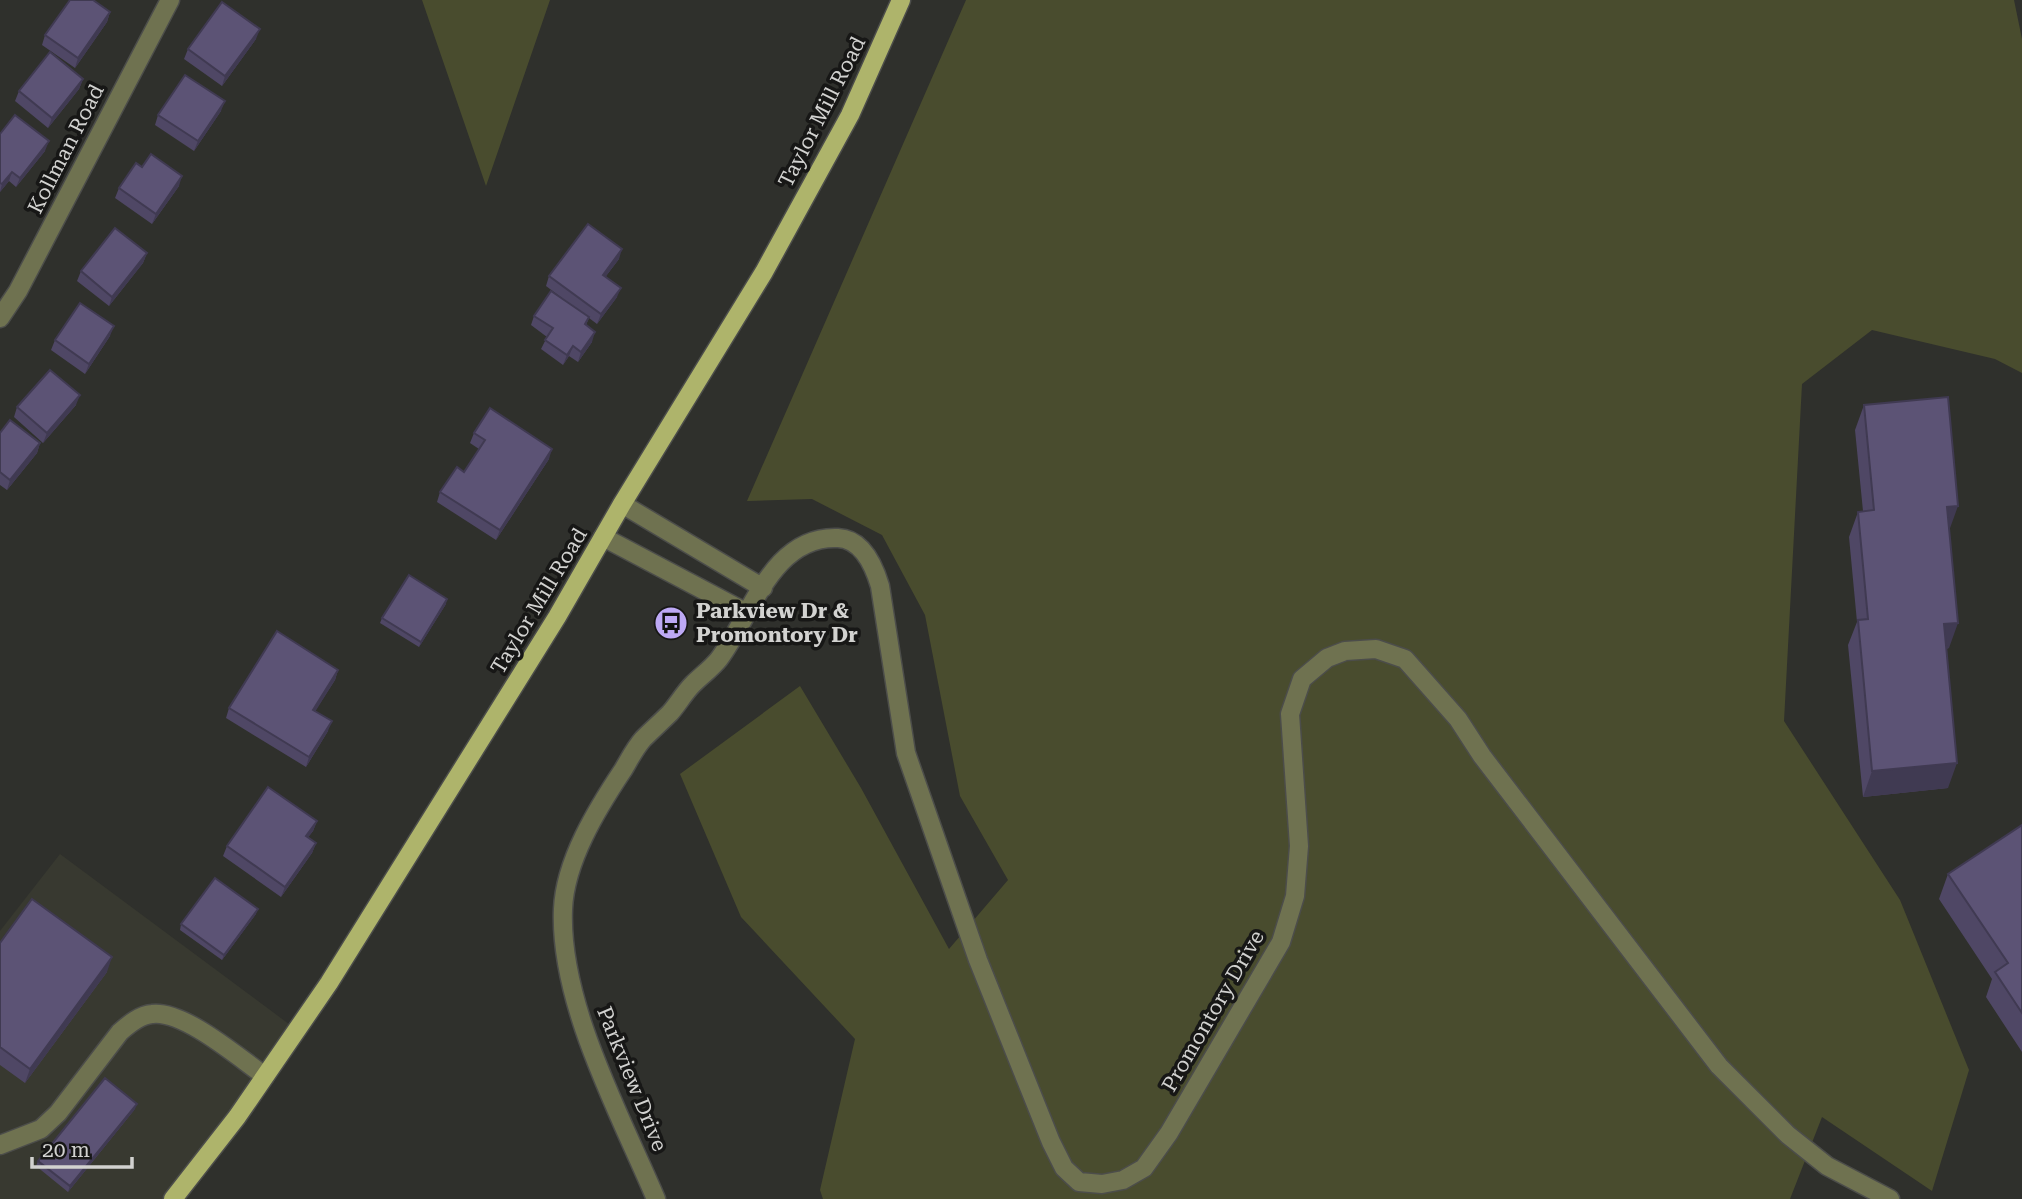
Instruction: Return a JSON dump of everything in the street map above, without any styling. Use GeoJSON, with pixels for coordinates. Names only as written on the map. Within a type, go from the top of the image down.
{"type":"FeatureCollection","features":[{"type":"Feature","properties":{"kind":"main road","name":"Taylor Mill Road"},"geometry":{"type":"LineString","coordinates":[[173,1199],[237,1117],[329,983],[475,752],[764,272],[850,115],[901,0]]}},
{"type":"Feature","properties":{"kind":"street","name":"Kollman Road"},"geometry":{"type":"LineString","coordinates":[[0,318],[18,291],[170,0]]}},
{"type":"Feature","properties":{"kind":"street"},"geometry":{"type":"LineString","coordinates":[[622,504],[762,587]]}},
{"type":"Feature","properties":{"kind":"street"},"geometry":{"type":"LineString","coordinates":[[603,537],[747,612]]}},
{"type":"Feature","properties":{"kind":"street","name":"Promontory Drive"},"geometry":{"type":"LineString","coordinates":[[762,587],[788,554],[804,542],[821,537],[843,538],[860,548],[873,564],[880,586],[906,753],[978,960],[1051,1142],[1064,1168],[1079,1182],[1102,1184],[1123,1180],[1144,1168],[1169,1133],[1280,942],[1295,897],[1299,846],[1290,714],[1302,679],[1327,658],[1345,651],[1376,649],[1405,659],[1458,719],[1491,767],[1718,1066],[1788,1135],[1827,1166],[1890,1199]]}},
{"type":"Feature","properties":{"kind":"street","name":"Parkview Drive"},"geometry":{"type":"LineString","coordinates":[[656,1199],[584,1032],[567,959],[563,909],[570,874],[589,826],[605,797],[641,741],[718,660],[762,587]]}},
{"type":"Feature","properties":{"kind":"street"},"geometry":{"type":"LineString","coordinates":[[0,1145],[41,1129],[58,1113],[120,1032],[132,1021],[152,1013],[186,1021],[265,1076]]}},
{"type":"Feature","properties":{"kind":"shaded area"},"geometry":{"type":"Polygon","coordinates":[[[60,854],[297,1030],[173,1199],[0,1199],[0,931],[60,854]]]}},
{"type":"Feature","properties":{"kind":"green space"},"geometry":{"type":"Polygon","coordinates":[[[422,0],[550,0],[486,186],[422,0]]]}},
{"type":"Feature","properties":{"kind":"green space"},"geometry":{"type":"Polygon","coordinates":[[[966,0],[2014,0],[2022,39],[2022,373],[1995,359],[1872,330],[1802,384],[1784,721],[1900,900],[1969,1070],[1932,1191],[1822,1117],[1790,1199],[823,1199],[820,1190],[855,1039],[741,917],[680,774],[800,686],[861,788],[949,949],[1008,880],[960,796],[925,615],[882,535],[812,499],[747,501],[966,0]]]}},
{"type":"Feature","properties":{"kind":"building"},"geometry":{"type":"Polygon","coordinates":[[[70,0],[93,0],[110,12],[78,58],[45,35],[70,0]]]}},
{"type":"Feature","properties":{"kind":"building"},"geometry":{"type":"Polygon","coordinates":[[[222,2],[260,29],[225,76],[188,49],[222,2]]]}},
{"type":"Feature","properties":{"kind":"building"},"geometry":{"type":"Polygon","coordinates":[[[50,52],[83,79],[52,118],[19,91],[50,52]]]}},
{"type":"Feature","properties":{"kind":"building"},"geometry":{"type":"Polygon","coordinates":[[[185,75],[225,101],[198,141],[158,115],[185,75]]]}},
{"type":"Feature","properties":{"kind":"building"},"geometry":{"type":"Polygon","coordinates":[[[15,115],[49,141],[20,178],[12,172],[2,184],[0,134],[15,115]]]}},
{"type":"Feature","properties":{"kind":"building"},"geometry":{"type":"Polygon","coordinates":[[[151,154],[182,176],[156,214],[119,188],[136,163],[142,167],[151,154]]]}},
{"type":"Feature","properties":{"kind":"building"},"geometry":{"type":"Polygon","coordinates":[[[588,224],[622,249],[603,275],[621,288],[601,314],[549,276],[588,224]]]}},
{"type":"Feature","properties":{"kind":"building"},"geometry":{"type":"Polygon","coordinates":[[[115,228],[147,253],[112,297],[81,271],[115,228]]]}},
{"type":"Feature","properties":{"kind":"building"},"geometry":{"type":"Polygon","coordinates":[[[551,291],[589,317],[585,324],[595,332],[581,352],[573,346],[567,355],[545,340],[553,328],[534,316],[551,291]]]}},
{"type":"Feature","properties":{"kind":"building"},"geometry":{"type":"Polygon","coordinates":[[[80,303],[114,326],[89,364],[55,340],[80,303]]]}},
{"type":"Feature","properties":{"kind":"building"},"geometry":{"type":"Polygon","coordinates":[[[50,370],[80,395],[47,433],[17,407],[50,370]]]}},
{"type":"Feature","properties":{"kind":"building"},"geometry":{"type":"Polygon","coordinates":[[[1948,397],[1958,506],[1947,507],[1958,623],[1944,624],[1957,763],[1872,771],[1858,620],[1868,619],[1858,512],[1874,510],[1864,405],[1948,397]]]}},
{"type":"Feature","properties":{"kind":"building"},"geometry":{"type":"Polygon","coordinates":[[[490,408],[552,449],[500,530],[440,492],[457,467],[464,472],[485,440],[474,433],[490,408]]]}},
{"type":"Feature","properties":{"kind":"building"},"geometry":{"type":"Polygon","coordinates":[[[10,420],[40,443],[10,480],[0,472],[0,433],[10,420]]]}},
{"type":"Feature","properties":{"kind":"building"},"geometry":{"type":"Polygon","coordinates":[[[409,575],[447,599],[421,642],[382,618],[409,575]]]}},
{"type":"Feature","properties":{"kind":"building"},"geometry":{"type":"Polygon","coordinates":[[[277,631],[338,670],[313,710],[332,721],[309,757],[229,708],[277,631]]]}},
{"type":"Feature","properties":{"kind":"building"},"geometry":{"type":"Polygon","coordinates":[[[268,787],[317,821],[306,836],[316,843],[285,887],[227,846],[268,787]]]}},
{"type":"Feature","properties":{"kind":"building"},"geometry":{"type":"Polygon","coordinates":[[[2022,825],[2022,1013],[1995,972],[2008,963],[1948,874],[2022,825]]]}},
{"type":"Feature","properties":{"kind":"building"},"geometry":{"type":"Polygon","coordinates":[[[215,878],[258,909],[224,955],[181,924],[215,878]]]}},
{"type":"Feature","properties":{"kind":"building"},"geometry":{"type":"Polygon","coordinates":[[[32,899],[112,957],[30,1069],[0,1047],[0,943],[32,899]]]}},
{"type":"Feature","properties":{"kind":"building"},"geometry":{"type":"Polygon","coordinates":[[[105,1078],[137,1104],[70,1186],[38,1161],[105,1078]]]}},
{"type":"Feature","properties":{"kind":"place","name":"Parkview Dr & Promontory Dr"},"geometry":{"type":"Point","coordinates":[671,623]}}]}
